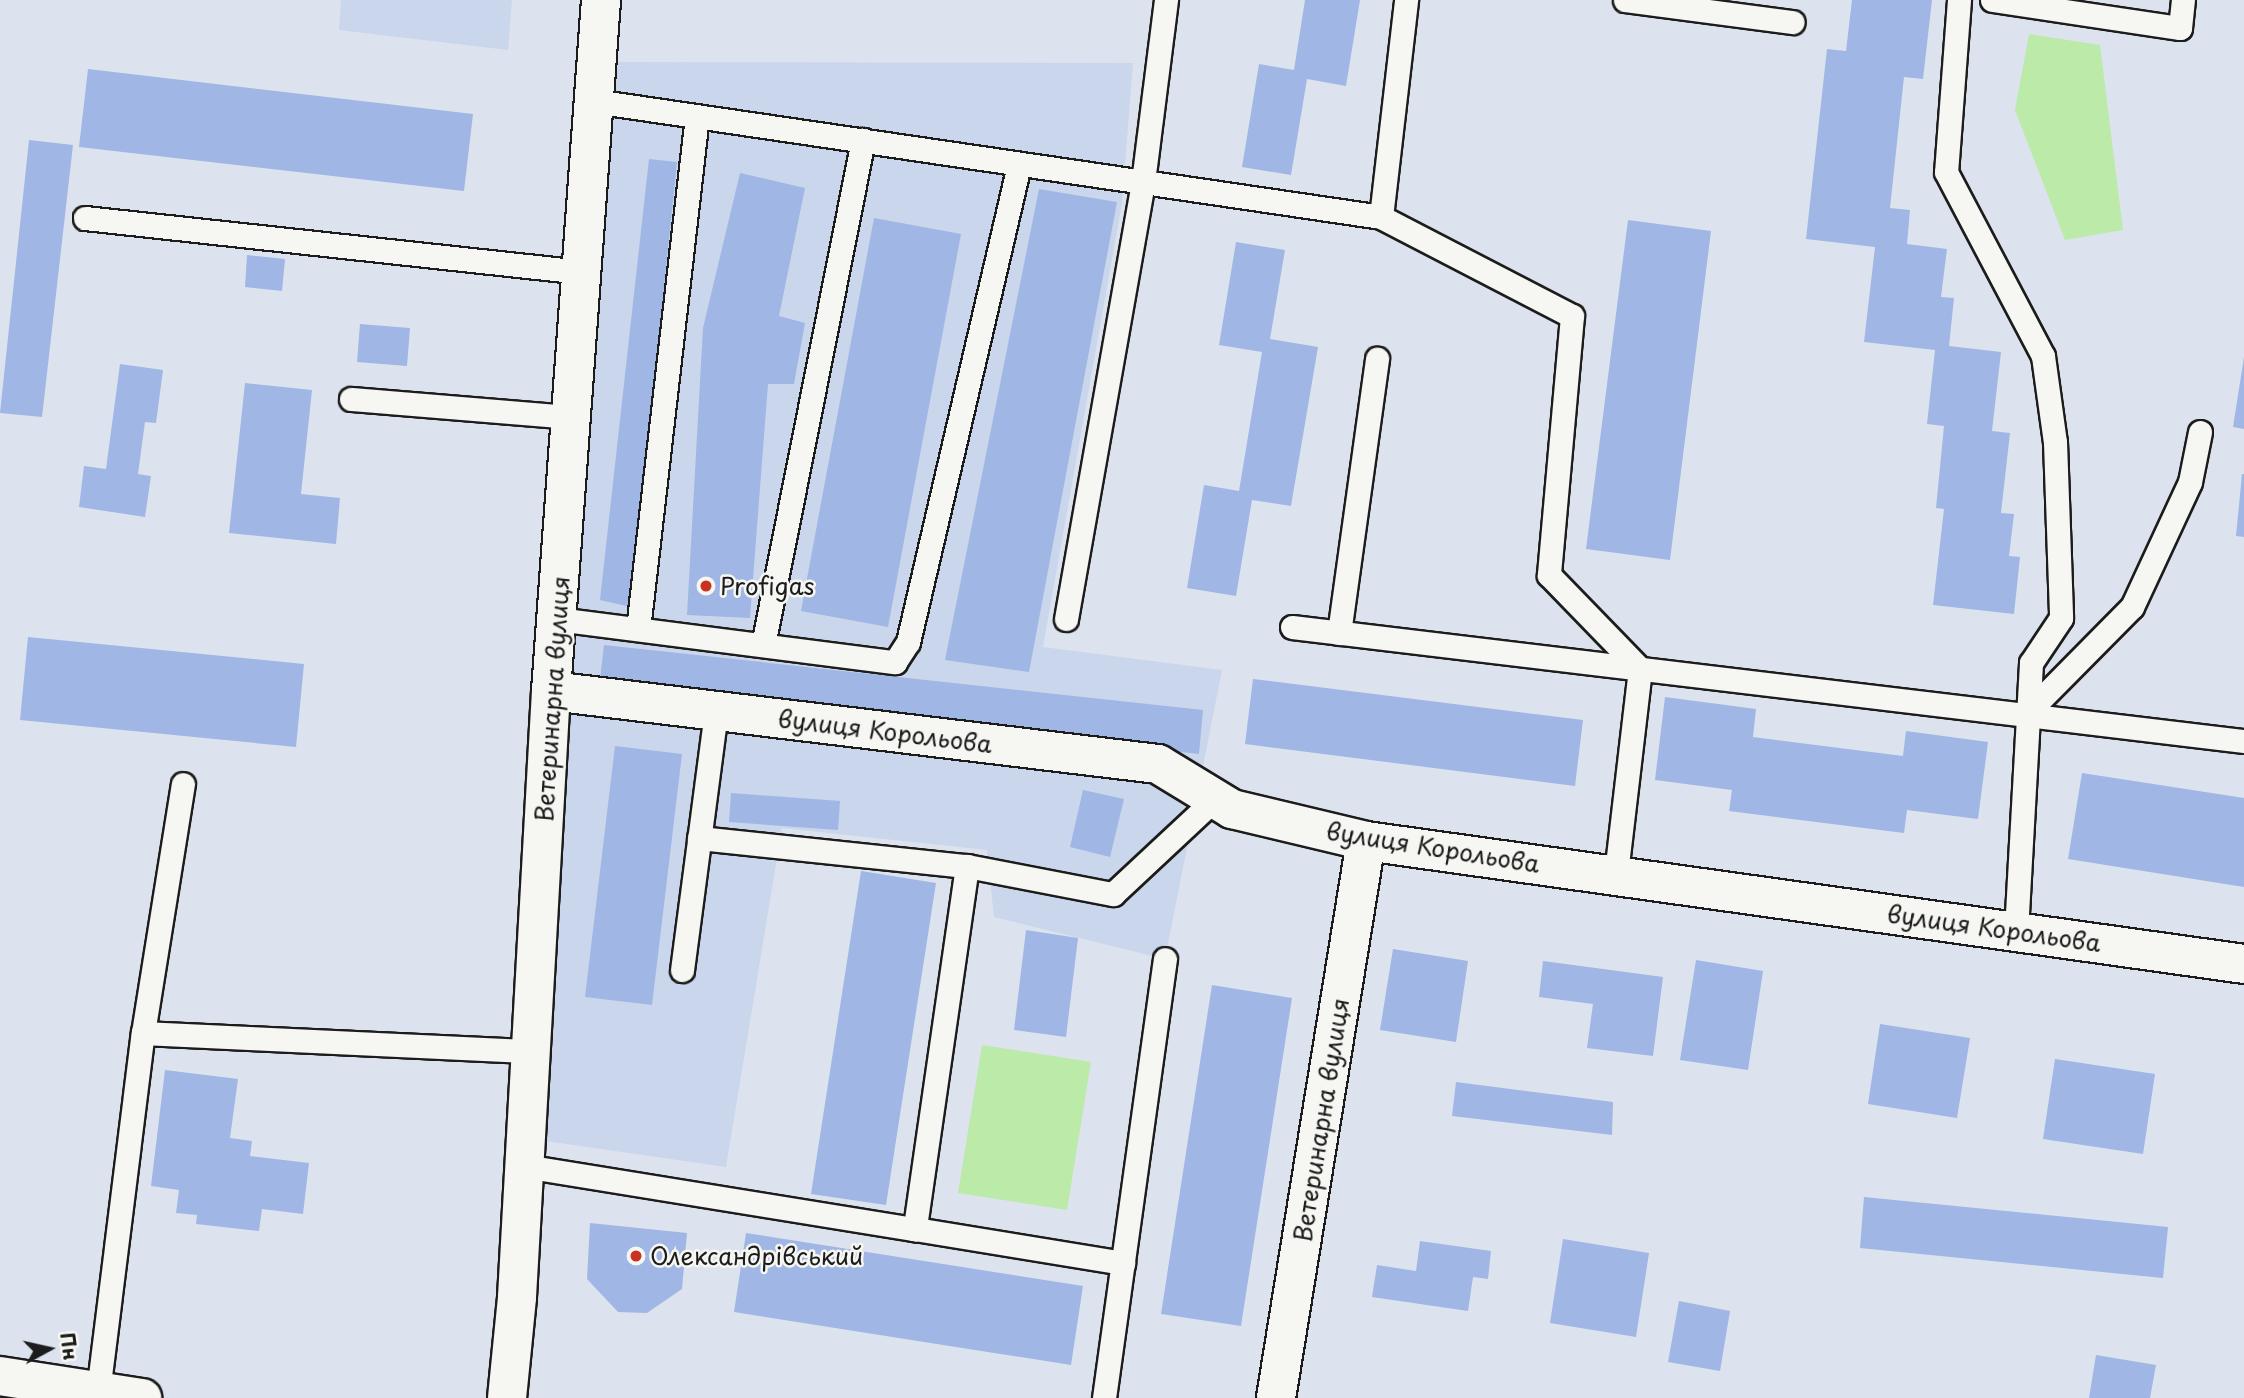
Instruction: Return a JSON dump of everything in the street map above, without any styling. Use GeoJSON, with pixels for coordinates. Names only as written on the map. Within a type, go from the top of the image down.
{"type":"FeatureCollection","features":[{"type":"Feature","properties":{"kind":"street","name":"Ветеринарна вулиця"},"geometry":{"type":"LineString","coordinates":[[507,1398],[524,1166],[551,691],[601,0]]}},
{"type":"Feature","properties":{"kind":"street","name":"вулиця Корольова"},"geometry":{"type":"LineString","coordinates":[[551,691],[1158,764],[1232,809],[1366,841],[2244,964]]}},
{"type":"Feature","properties":{"kind":"street","name":"Ветеринарна вулиця"},"geometry":{"type":"LineString","coordinates":[[1276,1398],[1366,841]]}},
{"type":"Feature","properties":{"kind":"street"},"geometry":{"type":"LineString","coordinates":[[0,1376],[118,1396]]}},
{"type":"Feature","properties":{"kind":"lane"},"geometry":{"type":"LineString","coordinates":[[1066,619],[1143,182],[1166,0]]}},
{"type":"Feature","properties":{"kind":"lane"},"geometry":{"type":"LineString","coordinates":[[1381,217],[1406,0]]}},
{"type":"Feature","properties":{"kind":"lane"},"geometry":{"type":"LineString","coordinates":[[1625,0],[1793,22]]}},
{"type":"Feature","properties":{"kind":"lane"},"geometry":{"type":"LineString","coordinates":[[1959,0],[1946,172],[2043,356],[2055,442],[2061,618],[2031,663],[2025,715],[2016,931]]}},
{"type":"Feature","properties":{"kind":"lane"},"geometry":{"type":"LineString","coordinates":[[1992,0],[2180,28],[2183,0]]}},
{"type":"Feature","properties":{"kind":"lane"},"geometry":{"type":"LineString","coordinates":[[594,101],[1381,217],[1572,316],[1549,575],[1640,669]]}},
{"type":"Feature","properties":{"kind":"lane"},"geometry":{"type":"LineString","coordinates":[[638,629],[698,116]]}},
{"type":"Feature","properties":{"kind":"lane"},"geometry":{"type":"LineString","coordinates":[[763,645],[863,140]]}},
{"type":"Feature","properties":{"kind":"lane"},"geometry":{"type":"LineString","coordinates":[[557,619],[895,663],[908,642],[1019,163]]}},
{"type":"Feature","properties":{"kind":"lane"},"geometry":{"type":"LineString","coordinates":[[85,218],[581,272]]}},
{"type":"Feature","properties":{"kind":"lane"},"geometry":{"type":"LineString","coordinates":[[1339,633],[1377,359]]}},
{"type":"Feature","properties":{"kind":"lane"},"geometry":{"type":"LineString","coordinates":[[351,400],[572,417]]}},
{"type":"Feature","properties":{"kind":"lane"},"geometry":{"type":"LineString","coordinates":[[2025,715],[2132,607],[2190,482],[2200,432]]}},
{"type":"Feature","properties":{"kind":"lane"},"geometry":{"type":"LineString","coordinates":[[1292,627],[2244,741]]}},
{"type":"Feature","properties":{"kind":"lane"},"geometry":{"type":"LineString","coordinates":[[1616,874],[1640,669]]}},
{"type":"Feature","properties":{"kind":"lane"},"geometry":{"type":"LineString","coordinates":[[682,970],[716,711]]}},
{"type":"Feature","properties":{"kind":"lane"},"geometry":{"type":"LineString","coordinates":[[118,1396],[142,1033],[183,784]]}},
{"type":"Feature","properties":{"kind":"lane"},"geometry":{"type":"LineString","coordinates":[[699,838],[967,866],[1113,894],[1215,799]]}},
{"type":"Feature","properties":{"kind":"lane"},"geometry":{"type":"LineString","coordinates":[[915,1229],[967,866]]}},
{"type":"Feature","properties":{"kind":"lane"},"geometry":{"type":"LineString","coordinates":[[1104,1398],[1165,959]]}},
{"type":"Feature","properties":{"kind":"lane"},"geometry":{"type":"LineString","coordinates":[[142,1033],[531,1051]]}},
{"type":"Feature","properties":{"kind":"lane"},"geometry":{"type":"LineString","coordinates":[[524,1166],[1123,1263]]}},
{"type":"Feature","properties":{"kind":"shaded area"},"geometry":{"type":"Polygon","coordinates":[[[341,0],[512,0],[508,50],[339,30],[341,0]]]}},
{"type":"Feature","properties":{"kind":"shaded area"},"geometry":{"type":"Polygon","coordinates":[[[618,62],[1133,63],[1122,203],[1043,647],[1222,670],[1165,959],[994,917],[987,850],[782,828],[726,1167],[532,1139],[605,109],[618,62]]]}},
{"type":"Feature","properties":{"kind":"green space"},"geometry":{"type":"Polygon","coordinates":[[[2029,34],[2100,45],[2123,230],[2065,240],[2015,110],[2029,34]]]}},
{"type":"Feature","properties":{"kind":"green space"},"geometry":{"type":"Polygon","coordinates":[[[982,1045],[1091,1062],[1067,1210],[958,1193],[982,1045]]]}},
{"type":"Feature","properties":{"kind":"building"},"geometry":{"type":"Polygon","coordinates":[[[1305,0],[1360,0],[1346,86],[1307,79],[1291,175],[1242,167],[1259,64],[1294,70],[1305,0]]]}},
{"type":"Feature","properties":{"kind":"building"},"geometry":{"type":"Polygon","coordinates":[[[1852,0],[1932,0],[1923,79],[1904,77],[1890,208],[1910,210],[1907,244],[1947,249],[1941,297],[1954,298],[1949,346],[2001,352],[1992,431],[2010,433],[2001,513],[2014,514],[2009,556],[2020,557],[2014,614],[1933,605],[1944,509],[1936,508],[1944,426],[1927,424],[1935,350],[1864,342],[1875,247],[1806,239],[1827,49],[1846,51],[1852,0]]]}},
{"type":"Feature","properties":{"kind":"building"},"geometry":{"type":"Polygon","coordinates":[[[88,69],[473,114],[464,191],[79,147],[88,69]]]}},
{"type":"Feature","properties":{"kind":"building"},"geometry":{"type":"Polygon","coordinates":[[[29,140],[73,145],[42,417],[0,413],[29,140]]]}},
{"type":"Feature","properties":{"kind":"building"},"geometry":{"type":"Polygon","coordinates":[[[649,159],[677,162],[631,607],[600,600],[649,159]]]}},
{"type":"Feature","properties":{"kind":"building"},"geometry":{"type":"Polygon","coordinates":[[[740,173],[805,188],[779,316],[805,323],[794,384],[768,384],[750,618],[687,615],[703,328],[740,173]]]}},
{"type":"Feature","properties":{"kind":"building"},"geometry":{"type":"Polygon","coordinates":[[[1039,189],[1117,202],[1029,672],[945,660],[1039,189]]]}},
{"type":"Feature","properties":{"kind":"building"},"geometry":{"type":"Polygon","coordinates":[[[874,218],[961,234],[888,627],[801,611],[874,218]]]}},
{"type":"Feature","properties":{"kind":"building"},"geometry":{"type":"Polygon","coordinates":[[[1628,220],[1711,231],[1670,560],[1586,549],[1628,220]]]}},
{"type":"Feature","properties":{"kind":"building"},"geometry":{"type":"Polygon","coordinates":[[[1236,242],[1285,250],[1270,339],[1318,347],[1291,506],[1252,500],[1236,596],[1187,588],[1204,485],[1239,491],[1262,352],[1219,345],[1236,242]]]}},
{"type":"Feature","properties":{"kind":"building"},"geometry":{"type":"Polygon","coordinates":[[[247,255],[285,259],[282,291],[245,287],[247,255]]]}},
{"type":"Feature","properties":{"kind":"building"},"geometry":{"type":"Polygon","coordinates":[[[360,324],[410,328],[407,366],[357,362],[360,324]]]}},
{"type":"Feature","properties":{"kind":"building"},"geometry":{"type":"Polygon","coordinates":[[[2244,357],[2244,429],[2233,427],[2244,357]]]}},
{"type":"Feature","properties":{"kind":"building"},"geometry":{"type":"Polygon","coordinates":[[[120,364],[163,370],[156,423],[145,422],[138,474],[151,476],[145,517],[79,507],[84,466],[106,469],[120,364]]]}},
{"type":"Feature","properties":{"kind":"building"},"geometry":{"type":"Polygon","coordinates":[[[245,383],[312,390],[301,494],[340,498],[336,544],[229,533],[245,383]]]}},
{"type":"Feature","properties":{"kind":"building"},"geometry":{"type":"Polygon","coordinates":[[[2244,474],[2244,537],[2236,536],[2244,474]]]}},
{"type":"Feature","properties":{"kind":"building"},"geometry":{"type":"Polygon","coordinates":[[[28,637],[304,664],[296,747],[20,720],[28,637]]]}},
{"type":"Feature","properties":{"kind":"building"},"geometry":{"type":"Polygon","coordinates":[[[604,645],[1203,710],[1199,754],[599,688],[604,645]]]}},
{"type":"Feature","properties":{"kind":"building"},"geometry":{"type":"Polygon","coordinates":[[[1253,679],[1583,720],[1575,786],[1245,744],[1253,679]]]}},
{"type":"Feature","properties":{"kind":"building"},"geometry":{"type":"Polygon","coordinates":[[[1665,697],[1756,709],[1753,737],[1903,756],[1906,731],[1988,742],[1978,819],[1907,810],[1904,833],[1729,811],[1732,790],[1655,780],[1665,697]]]}},
{"type":"Feature","properties":{"kind":"building"},"geometry":{"type":"Polygon","coordinates":[[[615,746],[682,754],[652,1005],[585,997],[615,746]]]}},
{"type":"Feature","properties":{"kind":"building"},"geometry":{"type":"Polygon","coordinates":[[[2082,773],[2244,798],[2244,887],[2068,859],[2082,773]]]}},
{"type":"Feature","properties":{"kind":"building"},"geometry":{"type":"Polygon","coordinates":[[[1083,790],[1124,799],[1110,857],[1070,847],[1083,790]]]}},
{"type":"Feature","properties":{"kind":"building"},"geometry":{"type":"Polygon","coordinates":[[[731,793],[840,801],[838,830],[729,822],[731,793]]]}},
{"type":"Feature","properties":{"kind":"building"},"geometry":{"type":"Polygon","coordinates":[[[861,871],[936,883],[886,1205],[811,1194],[861,871]]]}},
{"type":"Feature","properties":{"kind":"building"},"geometry":{"type":"Polygon","coordinates":[[[1026,930],[1078,938],[1066,1037],[1014,1030],[1026,930]]]}},
{"type":"Feature","properties":{"kind":"building"},"geometry":{"type":"Polygon","coordinates":[[[1393,949],[1468,961],[1456,1042],[1380,1030],[1393,949]]]}},
{"type":"Feature","properties":{"kind":"building"},"geometry":{"type":"Polygon","coordinates":[[[1696,960],[1763,971],[1748,1070],[1680,1060],[1696,960]]]}},
{"type":"Feature","properties":{"kind":"building"},"geometry":{"type":"Polygon","coordinates":[[[1543,961],[1663,977],[1653,1056],[1587,1048],[1593,1004],[1539,997],[1543,961]]]}},
{"type":"Feature","properties":{"kind":"building"},"geometry":{"type":"Polygon","coordinates":[[[1212,985],[1292,998],[1241,1326],[1161,1314],[1212,985]]]}},
{"type":"Feature","properties":{"kind":"building"},"geometry":{"type":"Polygon","coordinates":[[[1880,1024],[1970,1038],[1957,1118],[1868,1104],[1880,1024]]]}},
{"type":"Feature","properties":{"kind":"building"},"geometry":{"type":"Polygon","coordinates":[[[2055,1059],[2155,1074],[2143,1154],[2043,1139],[2055,1059]]]}},
{"type":"Feature","properties":{"kind":"building"},"geometry":{"type":"Polygon","coordinates":[[[165,1070],[238,1079],[230,1138],[252,1141],[250,1156],[309,1163],[303,1214],[262,1209],[259,1231],[196,1224],[197,1215],[176,1213],[179,1190],[151,1186],[165,1070]]]}},
{"type":"Feature","properties":{"kind":"building"},"geometry":{"type":"Polygon","coordinates":[[[1456,1082],[1613,1102],[1612,1135],[1452,1116],[1456,1082]]]}},
{"type":"Feature","properties":{"kind":"building"},"geometry":{"type":"Polygon","coordinates":[[[1864,1197],[2168,1227],[2163,1278],[1860,1248],[1864,1197]]]}},
{"type":"Feature","properties":{"kind":"building","name":"Олександрівський"},"geometry":{"type":"Polygon","coordinates":[[[590,1223],[687,1233],[682,1289],[647,1313],[618,1312],[587,1279],[590,1223]]]}},
{"type":"Feature","properties":{"kind":"building"},"geometry":{"type":"Polygon","coordinates":[[[746,1233],[1083,1286],[1071,1365],[734,1312],[746,1233]]]}},
{"type":"Feature","properties":{"kind":"building"},"geometry":{"type":"Polygon","coordinates":[[[1563,1239],[1649,1253],[1636,1337],[1550,1323],[1563,1239]]]}},
{"type":"Feature","properties":{"kind":"building"},"geometry":{"type":"Polygon","coordinates":[[[1420,1241],[1491,1251],[1488,1279],[1473,1277],[1468,1311],[1372,1297],[1377,1265],[1416,1271],[1420,1241]]]}},
{"type":"Feature","properties":{"kind":"building"},"geometry":{"type":"Polygon","coordinates":[[[1679,1301],[1730,1311],[1720,1371],[1668,1362],[1679,1301]]]}},
{"type":"Feature","properties":{"kind":"building"},"geometry":{"type":"Polygon","coordinates":[[[2096,1355],[2156,1365],[2150,1398],[2089,1398],[2096,1355]]]}},
{"type":"Feature","properties":{"kind":"place","name":"Profigas"},"geometry":{"type":"Point","coordinates":[706,586]}},
{"type":"Feature","properties":{"kind":"place","name":"Олександрівський"},"geometry":{"type":"Point","coordinates":[636,1256]}}]}
